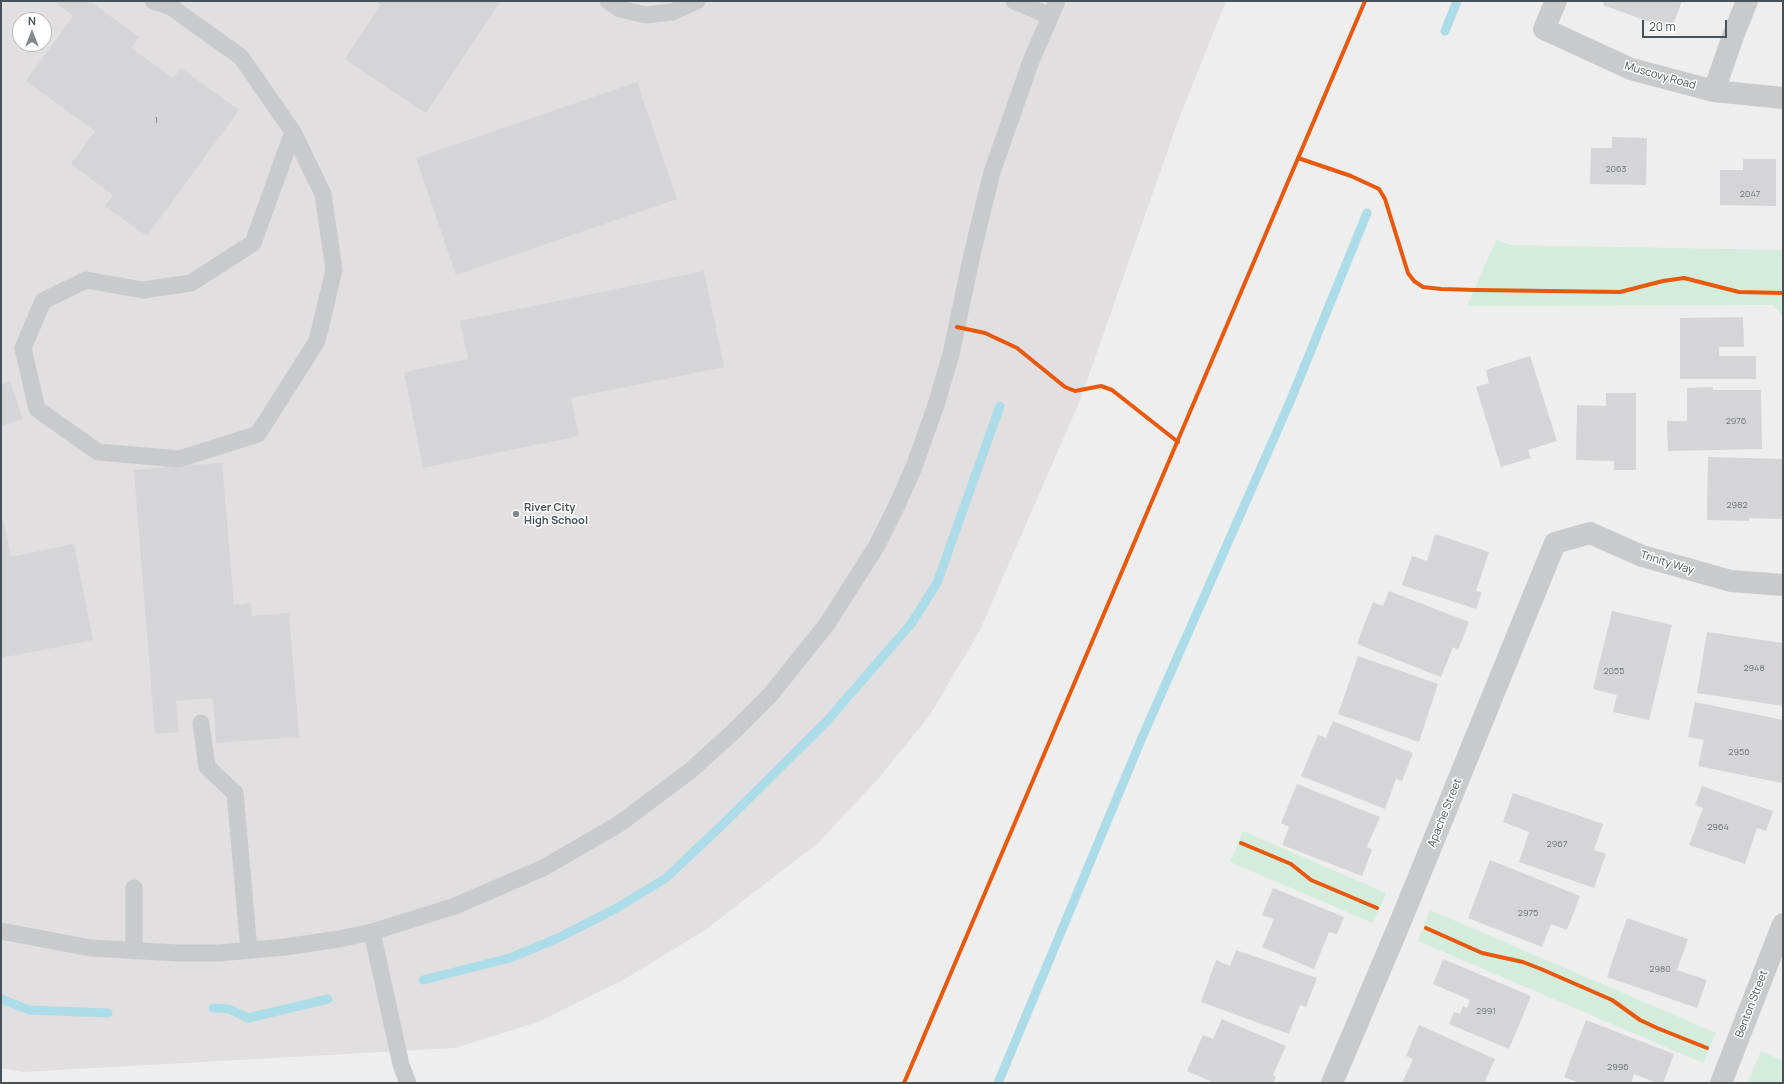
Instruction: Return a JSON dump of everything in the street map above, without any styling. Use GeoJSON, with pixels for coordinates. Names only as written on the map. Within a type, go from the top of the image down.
{"type":"FeatureCollection","features":[{"type":"Feature","properties":{"kind":"street","name":"Muscovy Road"},"geometry":{"type":"LineString","coordinates":[[1556,1],[1544,29],[1631,69],[1714,91],[1783,98]]}},
{"type":"Feature","properties":{"kind":"street"},"geometry":{"type":"LineString","coordinates":[[1714,91],[1747,1]]}},
{"type":"Feature","properties":{"kind":"street","name":"Trinity Way"},"geometry":{"type":"LineString","coordinates":[[1555,543],[1590,533],[1642,556],[1731,581],[1783,585]]}},
{"type":"Feature","properties":{"kind":"street","name":"Apache Street"},"geometry":{"type":"LineString","coordinates":[[1332,1083],[1405,911],[1555,543]]}},
{"type":"Feature","properties":{"kind":"street","name":"Benton Street"},"geometry":{"type":"LineString","coordinates":[[1721,1083],[1783,924]]}},
{"type":"Feature","properties":{"kind":"lane"},"geometry":{"type":"LineString","coordinates":[[153,1],[171,7],[241,57],[293,132],[323,194],[334,270],[317,341],[258,434],[179,459],[98,452],[37,410],[23,348],[43,301],[86,280],[143,290],[191,283],[252,244],[293,132]]}},
{"type":"Feature","properties":{"kind":"lane"},"geometry":{"type":"LineString","coordinates":[[608,1],[620,9],[646,15],[672,12],[697,1]]}},
{"type":"Feature","properties":{"kind":"lane"},"geometry":{"type":"LineString","coordinates":[[1014,1],[1050,16]]}},
{"type":"Feature","properties":{"kind":"lane"},"geometry":{"type":"LineString","coordinates":[[1,931],[91,948],[191,953],[285,947],[339,939],[372,932],[455,906],[508,885],[573,853],[620,824],[684,776],[731,734],[771,694],[827,624],[876,547],[914,467],[936,405],[951,354],[973,250],[992,172],[1031,61],[1057,1]]}},
{"type":"Feature","properties":{"kind":"lane"},"geometry":{"type":"LineString","coordinates":[[201,723],[207,767],[235,793],[249,950]]}},
{"type":"Feature","properties":{"kind":"lane"},"geometry":{"type":"LineString","coordinates":[[134,888],[134,951]]}},
{"type":"Feature","properties":{"kind":"lane"},"geometry":{"type":"LineString","coordinates":[[372,932],[401,1065],[403,1081]]}},
{"type":"Feature","properties":{"kind":"shaded area","name":"River City High School"},"geometry":{"type":"Polygon","coordinates":[[[1,1],[1226,1],[1178,121],[1081,398],[980,630],[930,715],[878,779],[817,844],[705,930],[625,979],[538,1022],[455,1048],[23,1072],[1,1068],[1,1]]]}},
{"type":"Feature","properties":{"kind":"green space"},"geometry":{"type":"Polygon","coordinates":[[[1496,240],[1510,245],[1783,250],[1783,316],[1773,305],[1467,306],[1496,240]]]}},
{"type":"Feature","properties":{"kind":"green space"},"geometry":{"type":"Polygon","coordinates":[[[1243,831],[1386,893],[1373,923],[1230,862],[1243,831]]]}},
{"type":"Feature","properties":{"kind":"green space"},"geometry":{"type":"Polygon","coordinates":[[[1430,910],[1716,1033],[1703,1063],[1418,941],[1430,910]]]}},
{"type":"Feature","properties":{"kind":"green space"},"geometry":{"type":"Polygon","coordinates":[[[1761,1051],[1783,1061],[1783,1083],[1751,1083],[1748,1081],[1761,1051]]]}},
{"type":"Feature","properties":{"kind":"building"},"geometry":{"type":"Polygon","coordinates":[[[58,1],[89,1],[139,37],[131,48],[173,78],[181,68],[239,110],[147,236],[105,206],[113,195],[71,164],[95,131],[26,81],[47,52],[52,52],[52,45],[73,16],[56,3],[58,1]]]}},
{"type":"Feature","properties":{"kind":"building"},"geometry":{"type":"Polygon","coordinates":[[[375,1],[501,1],[426,113],[345,59],[381,5],[375,1]]]}},
{"type":"Feature","properties":{"kind":"building"},"geometry":{"type":"Polygon","coordinates":[[[1604,1],[1682,1],[1671,30],[1603,5],[1604,1]]]}},
{"type":"Feature","properties":{"kind":"building"},"geometry":{"type":"Polygon","coordinates":[[[637,82],[677,199],[456,275],[416,158],[637,82]]]}},
{"type":"Feature","properties":{"kind":"building"},"geometry":{"type":"Polygon","coordinates":[[[1612,137],[1647,138],[1646,185],[1590,184],[1591,148],[1612,148],[1612,137]]]}},
{"type":"Feature","properties":{"kind":"building"},"geometry":{"type":"Polygon","coordinates":[[[1743,159],[1776,159],[1776,206],[1720,205],[1720,170],[1743,170],[1743,159]]]}},
{"type":"Feature","properties":{"kind":"building"},"geometry":{"type":"Polygon","coordinates":[[[704,271],[724,367],[571,398],[579,436],[423,468],[404,372],[468,359],[460,321],[704,271]]]}},
{"type":"Feature","properties":{"kind":"building"},"geometry":{"type":"Polygon","coordinates":[[[1743,317],[1744,347],[1719,347],[1719,356],[1756,356],[1756,379],[1680,379],[1680,318],[1743,317]]]}},
{"type":"Feature","properties":{"kind":"building"},"geometry":{"type":"Polygon","coordinates":[[[1530,356],[1557,441],[1528,450],[1531,458],[1501,467],[1476,387],[1489,383],[1486,370],[1530,356]]]}},
{"type":"Feature","properties":{"kind":"building"},"geometry":{"type":"Polygon","coordinates":[[[10,381],[23,419],[1,426],[1,384],[10,381]]]}},
{"type":"Feature","properties":{"kind":"building"},"geometry":{"type":"Polygon","coordinates":[[[1713,387],[1713,390],[1761,390],[1762,449],[1668,451],[1667,421],[1687,421],[1687,388],[1713,387]]]}},
{"type":"Feature","properties":{"kind":"building"},"geometry":{"type":"Polygon","coordinates":[[[1606,393],[1636,393],[1636,470],[1614,470],[1614,461],[1576,460],[1577,405],[1606,406],[1606,393]]]}},
{"type":"Feature","properties":{"kind":"building"},"geometry":{"type":"Polygon","coordinates":[[[1708,457],[1783,459],[1783,519],[1749,518],[1749,521],[1707,520],[1708,457]]]}},
{"type":"Feature","properties":{"kind":"building"},"geometry":{"type":"Polygon","coordinates":[[[222,463],[234,605],[251,603],[252,616],[289,613],[299,737],[216,743],[213,698],[176,701],[179,732],[155,734],[134,470],[222,463]]]}},
{"type":"Feature","properties":{"kind":"building"},"geometry":{"type":"Polygon","coordinates":[[[1,519],[3,519],[11,557],[74,544],[93,640],[1,658],[1,519]]]}},
{"type":"Feature","properties":{"kind":"building"},"geometry":{"type":"Polygon","coordinates":[[[1435,534],[1489,552],[1476,591],[1482,592],[1476,609],[1402,585],[1412,556],[1427,561],[1435,534]]]}},
{"type":"Feature","properties":{"kind":"building"},"geometry":{"type":"Polygon","coordinates":[[[1389,591],[1469,622],[1458,650],[1453,647],[1441,677],[1357,644],[1373,602],[1383,606],[1389,591]]]}},
{"type":"Feature","properties":{"kind":"building"},"geometry":{"type":"Polygon","coordinates":[[[1612,611],[1672,625],[1649,720],[1613,712],[1617,695],[1593,689],[1612,611]]]}},
{"type":"Feature","properties":{"kind":"building"},"geometry":{"type":"Polygon","coordinates":[[[1707,632],[1783,643],[1783,706],[1697,693],[1707,632]]]}},
{"type":"Feature","properties":{"kind":"building"},"geometry":{"type":"Polygon","coordinates":[[[1358,656],[1438,684],[1419,742],[1338,714],[1358,656]]]}},
{"type":"Feature","properties":{"kind":"building"},"geometry":{"type":"Polygon","coordinates":[[[1695,702],[1783,720],[1782,783],[1698,766],[1704,740],[1688,737],[1695,702]]]}},
{"type":"Feature","properties":{"kind":"building"},"geometry":{"type":"Polygon","coordinates":[[[1333,721],[1413,753],[1402,781],[1396,779],[1385,809],[1301,776],[1318,735],[1326,738],[1333,721]]]}},
{"type":"Feature","properties":{"kind":"building"},"geometry":{"type":"Polygon","coordinates":[[[1297,784],[1380,817],[1367,847],[1372,850],[1362,876],[1282,845],[1289,827],[1281,823],[1297,784]]]}},
{"type":"Feature","properties":{"kind":"building"},"geometry":{"type":"Polygon","coordinates":[[[1702,786],[1773,811],[1766,831],[1757,828],[1745,864],[1689,845],[1703,808],[1695,805],[1702,786]]]}},
{"type":"Feature","properties":{"kind":"building"},"geometry":{"type":"Polygon","coordinates":[[[1513,793],[1603,824],[1594,850],[1606,854],[1594,888],[1519,862],[1529,832],[1503,822],[1513,793]]]}},
{"type":"Feature","properties":{"kind":"building"},"geometry":{"type":"Polygon","coordinates":[[[1490,860],[1580,896],[1567,930],[1551,924],[1542,947],[1468,918],[1490,860]]]}},
{"type":"Feature","properties":{"kind":"building"},"geometry":{"type":"Polygon","coordinates":[[[1273,888],[1344,917],[1337,934],[1329,932],[1314,969],[1262,947],[1274,919],[1262,915],[1273,888]]]}},
{"type":"Feature","properties":{"kind":"building"},"geometry":{"type":"Polygon","coordinates":[[[1627,918],[1688,939],[1677,970],[1707,980],[1697,1008],[1607,977],[1627,918]]]}},
{"type":"Feature","properties":{"kind":"building"},"geometry":{"type":"Polygon","coordinates":[[[1236,950],[1317,978],[1306,1007],[1300,1005],[1289,1034],[1201,1002],[1216,960],[1230,966],[1236,950]]]}},
{"type":"Feature","properties":{"kind":"building"},"geometry":{"type":"Polygon","coordinates":[[[1443,959],[1531,996],[1509,1049],[1449,1024],[1454,1012],[1460,1014],[1463,1006],[1467,1008],[1470,1000],[1433,984],[1443,959]]]}},
{"type":"Feature","properties":{"kind":"building"},"geometry":{"type":"Polygon","coordinates":[[[1222,1019],[1286,1046],[1273,1075],[1276,1077],[1273,1083],[1215,1083],[1187,1071],[1203,1035],[1213,1039],[1222,1019]]]}},
{"type":"Feature","properties":{"kind":"building"},"geometry":{"type":"Polygon","coordinates":[[[1586,1020],[1674,1054],[1663,1083],[1657,1083],[1634,1074],[1631,1083],[1580,1083],[1564,1077],[1586,1020]]]}},
{"type":"Feature","properties":{"kind":"building"},"geometry":{"type":"Polygon","coordinates":[[[1419,1025],[1495,1059],[1485,1081],[1490,1083],[1402,1083],[1413,1059],[1406,1056],[1419,1025]]]}},
{"type":"Feature","properties":{"kind":"waterway"},"geometry":{"type":"LineString","coordinates":[[1445,31],[1457,1]]}},
{"type":"Feature","properties":{"kind":"waterway"},"geometry":{"type":"LineString","coordinates":[[998,1083],[1144,733],[1289,404],[1367,213]]}},
{"type":"Feature","properties":{"kind":"waterway"},"geometry":{"type":"LineString","coordinates":[[423,980],[510,958],[558,938],[615,909],[666,878],[826,722],[911,624],[937,583],[1000,406]]}},
{"type":"Feature","properties":{"kind":"waterway"},"geometry":{"type":"LineString","coordinates":[[1,999],[29,1010],[108,1013]]}},
{"type":"Feature","properties":{"kind":"waterway"},"geometry":{"type":"LineString","coordinates":[[213,1008],[229,1009],[248,1018],[328,999]]}},
{"type":"Feature","properties":{"kind":"cycle path"},"geometry":{"type":"LineString","coordinates":[[904,1083],[1365,1]]}},
{"type":"Feature","properties":{"kind":"cycle path"},"geometry":{"type":"LineString","coordinates":[[1298,158],[1351,176],[1379,189],[1385,199],[1408,273],[1414,281],[1423,287],[1476,290],[1620,292],[1663,281],[1684,278],[1739,292],[1783,293]]}},
{"type":"Feature","properties":{"kind":"cycle path"},"geometry":{"type":"LineString","coordinates":[[957,327],[985,333],[1017,348],[1065,387],[1075,391],[1101,386],[1112,390],[1178,442]]}},
{"type":"Feature","properties":{"kind":"cycle path"},"geometry":{"type":"LineString","coordinates":[[1241,843],[1291,864],[1311,880],[1377,908]]}},
{"type":"Feature","properties":{"kind":"cycle path"},"geometry":{"type":"LineString","coordinates":[[1426,928],[1482,953],[1523,962],[1541,969],[1612,1000],[1640,1020],[1707,1048]]}},
{"type":"Feature","properties":{"kind":"place","name":"River City High School"},"geometry":{"type":"Point","coordinates":[516,514]}}]}
